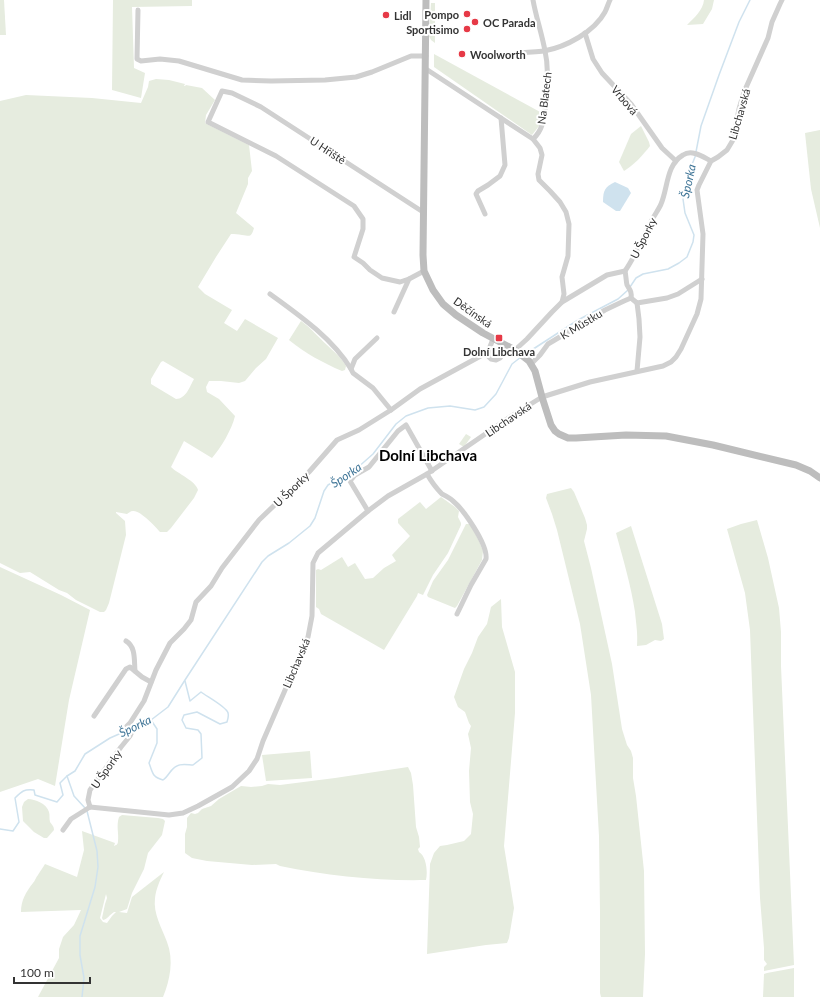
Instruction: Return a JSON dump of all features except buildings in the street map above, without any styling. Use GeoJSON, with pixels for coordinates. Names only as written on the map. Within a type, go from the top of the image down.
{"type":"FeatureCollection","features":[{"type":"Feature","properties":{"kind":"main road","name":"Děčínská"},"geometry":{"type":"LineString","coordinates":[[426,0],[423,212],[424,271],[433,290],[443,304],[456,316],[493,339],[517,351],[529,361]]}},
{"type":"Feature","properties":{"kind":"main road"},"geometry":{"type":"LineString","coordinates":[[529,361],[535,371],[551,425],[557,433],[565,437],[576,438],[626,435],[666,436],[740,451],[796,465],[810,471],[820,478]]}},
{"type":"Feature","properties":{"kind":"street","name":"Na Blatech"},"geometry":{"type":"LineString","coordinates":[[533,0],[545,50],[548,72],[543,126],[535,138],[542,155],[538,174],[539,180],[560,202],[566,212],[569,224],[568,256],[562,277],[564,294],[562,302]]}},
{"type":"Feature","properties":{"kind":"street"},"geometry":{"type":"LineString","coordinates":[[520,53],[545,50],[572,42],[585,34],[596,24],[605,12],[610,0]]}},
{"type":"Feature","properties":{"kind":"street","name":"Libchavská"},"geometry":{"type":"LineString","coordinates":[[90,807],[169,815],[183,812],[198,806],[232,787],[249,771],[257,760],[263,741],[308,636],[312,616],[313,563],[314,558],[325,546],[388,496],[432,471],[513,415],[542,397],[590,382],[667,365],[676,357],[697,314],[701,299],[702,234],[697,190],[711,162],[727,150],[733,140],[744,92],[768,38],[772,22],[782,0]]}},
{"type":"Feature","properties":{"kind":"street"},"geometry":{"type":"LineString","coordinates":[[138,10],[137,59],[141,61],[160,59],[179,61],[242,80],[324,80],[356,77],[411,56],[426,56]]}},
{"type":"Feature","properties":{"kind":"street","name":"Vrbová"},"geometry":{"type":"LineString","coordinates":[[585,34],[593,59],[602,73],[631,104],[662,148],[676,161]]}},
{"type":"Feature","properties":{"kind":"street"},"geometry":{"type":"LineString","coordinates":[[426,69],[501,118],[535,138]]}},
{"type":"Feature","properties":{"kind":"street","name":"U Hřiště"},"geometry":{"type":"LineString","coordinates":[[409,279],[400,282],[382,278],[354,257],[363,229],[363,219],[354,206],[276,156],[208,122],[222,91],[232,93],[261,106],[423,212]]}},
{"type":"Feature","properties":{"kind":"street"},"geometry":{"type":"LineString","coordinates":[[485,214],[476,194],[478,190],[500,176],[505,165],[501,118]]}},
{"type":"Feature","properties":{"kind":"street"},"geometry":{"type":"LineString","coordinates":[[676,161],[683,155],[692,152],[711,162]]}},
{"type":"Feature","properties":{"kind":"street","name":"U Šporky"},"geometry":{"type":"LineString","coordinates":[[517,351],[562,302],[607,275],[625,271],[661,204],[671,170],[676,161]]}},
{"type":"Feature","properties":{"kind":"street"},"geometry":{"type":"LineString","coordinates":[[394,312],[409,279],[424,271]]}},
{"type":"Feature","properties":{"kind":"street"},"geometry":{"type":"LineString","coordinates":[[625,271],[627,284],[631,290],[631,298],[637,303],[639,319],[640,337],[637,371]]}},
{"type":"Feature","properties":{"kind":"street"},"geometry":{"type":"LineString","coordinates":[[637,303],[667,298],[678,294],[702,280]]}},
{"type":"Feature","properties":{"kind":"street"},"geometry":{"type":"LineString","coordinates":[[270,294],[312,326],[340,354],[353,373],[373,388],[391,410]]}},
{"type":"Feature","properties":{"kind":"street","name":"K Můstku"},"geometry":{"type":"LineString","coordinates":[[529,361],[540,355],[548,344],[605,310],[631,298]]}},
{"type":"Feature","properties":{"kind":"street"},"geometry":{"type":"LineString","coordinates":[[351,369],[355,359],[377,338]]}},
{"type":"Feature","properties":{"kind":"street"},"geometry":{"type":"LineString","coordinates":[[493,339],[488,352],[488,356],[491,359],[496,360],[500,358],[508,346]]}},
{"type":"Feature","properties":{"kind":"street","name":"U Šporky"},"geometry":{"type":"LineString","coordinates":[[90,807],[88,800],[90,790],[130,736],[131,734],[127,726],[144,701],[151,682],[170,643],[191,620],[196,602],[211,586],[222,568],[258,520],[309,472],[337,440],[359,430],[391,410],[420,389],[488,352]]}},
{"type":"Feature","properties":{"kind":"street"},"geometry":{"type":"LineString","coordinates":[[368,511],[350,481],[355,475],[369,467],[398,431],[406,425],[432,471]]}},
{"type":"Feature","properties":{"kind":"street"},"geometry":{"type":"LineString","coordinates":[[427,474],[442,494],[453,501],[465,514],[480,538],[487,554],[486,559],[457,614]]}},
{"type":"Feature","properties":{"kind":"street"},"geometry":{"type":"LineString","coordinates":[[126,641],[130,644],[133,650],[135,671]]}},
{"type":"Feature","properties":{"kind":"street"},"geometry":{"type":"LineString","coordinates":[[94,716],[126,669],[130,667],[151,682]]}},
{"type":"Feature","properties":{"kind":"street"},"geometry":{"type":"LineString","coordinates":[[63,830],[71,819],[90,807]]}},
{"type":"Feature","properties":{"kind":"shaded area"},"geometry":{"type":"Polygon","coordinates":[[[0,0],[4,0],[6,35],[0,35],[0,0]]]}},
{"type":"Feature","properties":{"kind":"shaded area"},"geometry":{"type":"Polygon","coordinates":[[[113,0],[192,0],[192,6],[132,7],[134,68],[145,73],[141,98],[112,90],[113,0]]]}},
{"type":"Feature","properties":{"kind":"shaded area"},"geometry":{"type":"Polygon","coordinates":[[[704,0],[714,0],[712,9],[703,24],[687,25],[700,10],[704,0]]]}},
{"type":"Feature","properties":{"kind":"shaded area"},"geometry":{"type":"Polygon","coordinates":[[[431,3],[435,3],[435,43],[429,36],[431,3]]]}},
{"type":"Feature","properties":{"kind":"shaded area"},"geometry":{"type":"Polygon","coordinates":[[[434,54],[542,113],[539,126],[532,135],[434,67],[434,54]]]}},
{"type":"Feature","properties":{"kind":"shaded area"},"geometry":{"type":"Polygon","coordinates":[[[156,79],[169,80],[185,84],[184,86],[186,85],[202,88],[215,100],[206,115],[205,123],[249,145],[252,171],[248,178],[248,184],[236,213],[254,228],[253,231],[249,236],[231,234],[198,287],[205,294],[232,310],[224,323],[237,331],[245,319],[278,338],[266,359],[245,381],[239,383],[209,381],[206,387],[207,392],[219,399],[235,416],[226,438],[212,458],[184,441],[171,467],[194,484],[198,490],[194,498],[171,528],[167,532],[160,532],[148,519],[136,511],[131,511],[127,514],[116,512],[125,521],[126,535],[109,603],[104,612],[100,612],[76,600],[67,593],[59,590],[30,572],[20,573],[0,563],[0,101],[26,95],[92,98],[141,103],[149,81],[156,79]],[[163,361],[151,379],[151,384],[176,399],[185,395],[194,379],[163,361]]]}},
{"type":"Feature","properties":{"kind":"shaded area"},"geometry":{"type":"Polygon","coordinates":[[[641,126],[650,146],[638,160],[624,171],[619,162],[631,134],[641,126]]]}},
{"type":"Feature","properties":{"kind":"shaded area"},"geometry":{"type":"Polygon","coordinates":[[[820,130],[820,228],[811,189],[805,133],[820,130]]]}},
{"type":"Feature","properties":{"kind":"shaded area"},"geometry":{"type":"Polygon","coordinates":[[[301,321],[340,357],[346,366],[345,370],[342,371],[321,361],[289,340],[301,321]]]}},
{"type":"Feature","properties":{"kind":"shaded area"},"geometry":{"type":"Polygon","coordinates":[[[466,434],[471,437],[464,447],[459,444],[466,434]]]}},
{"type":"Feature","properties":{"kind":"shaded area"},"geometry":{"type":"Polygon","coordinates":[[[571,488],[587,525],[584,541],[612,664],[622,729],[633,758],[633,778],[644,871],[645,954],[643,997],[601,997],[600,993],[599,836],[591,695],[580,624],[557,530],[546,498],[547,494],[571,488]]]}},
{"type":"Feature","properties":{"kind":"shaded area"},"geometry":{"type":"Polygon","coordinates":[[[441,497],[459,511],[458,517],[461,525],[448,553],[433,575],[423,595],[418,593],[384,650],[321,614],[319,609],[316,607],[316,570],[321,570],[342,557],[348,567],[355,563],[365,579],[373,578],[384,568],[396,561],[392,555],[410,536],[398,523],[398,519],[420,502],[426,509],[441,497]]]}},
{"type":"Feature","properties":{"kind":"shaded area"},"geometry":{"type":"Polygon","coordinates":[[[757,520],[768,558],[779,608],[781,632],[781,666],[794,965],[764,971],[764,967],[767,964],[764,960],[760,898],[750,630],[745,593],[727,529],[757,520]]]}},
{"type":"Feature","properties":{"kind":"shaded area"},"geometry":{"type":"Polygon","coordinates":[[[466,524],[470,524],[479,541],[483,551],[482,560],[455,608],[428,597],[427,595],[433,581],[448,560],[466,524]]]}},
{"type":"Feature","properties":{"kind":"shaded area"},"geometry":{"type":"Polygon","coordinates":[[[631,526],[662,624],[664,639],[661,641],[655,640],[646,645],[637,646],[635,612],[627,572],[616,533],[631,526]]]}},
{"type":"Feature","properties":{"kind":"shaded area"},"geometry":{"type":"Polygon","coordinates":[[[0,567],[90,610],[69,700],[55,786],[38,779],[0,792],[0,567]]]}},
{"type":"Feature","properties":{"kind":"shaded area"},"geometry":{"type":"Polygon","coordinates":[[[501,599],[502,627],[515,672],[515,713],[504,846],[514,908],[509,938],[507,943],[427,954],[430,864],[434,853],[440,846],[464,841],[471,834],[473,814],[470,802],[469,771],[471,748],[468,734],[471,726],[465,712],[458,707],[454,697],[478,637],[487,624],[491,607],[501,599]]]}},
{"type":"Feature","properties":{"kind":"shaded area"},"geometry":{"type":"Polygon","coordinates":[[[310,751],[312,778],[266,781],[262,755],[310,751]]]}},
{"type":"Feature","properties":{"kind":"shaded area"},"geometry":{"type":"Polygon","coordinates":[[[408,767],[411,773],[413,785],[416,827],[420,847],[418,849],[426,864],[426,880],[390,880],[353,877],[298,870],[276,864],[252,865],[207,861],[192,858],[185,853],[187,818],[191,813],[198,813],[202,809],[211,806],[219,799],[241,786],[251,787],[268,784],[280,785],[408,767]]]}},
{"type":"Feature","properties":{"kind":"shaded area"},"geometry":{"type":"Polygon","coordinates":[[[28,799],[40,802],[48,809],[50,822],[54,830],[47,838],[44,838],[34,832],[23,821],[22,807],[24,802],[28,799]]]}},
{"type":"Feature","properties":{"kind":"shaded area"},"geometry":{"type":"Polygon","coordinates":[[[122,815],[158,818],[165,821],[162,835],[148,853],[144,869],[132,893],[127,909],[119,912],[127,913],[132,897],[164,872],[157,888],[155,904],[158,921],[169,949],[171,963],[168,984],[163,997],[38,997],[59,958],[59,949],[63,937],[74,925],[81,910],[21,912],[24,896],[45,864],[77,877],[84,850],[82,831],[115,843],[114,846],[117,845],[119,817],[122,815]],[[106,894],[100,918],[103,922],[107,923],[116,912],[103,920],[102,918],[107,898],[106,894]]]}},
{"type":"Feature","properties":{"kind":"shaded area"},"geometry":{"type":"Polygon","coordinates":[[[794,968],[794,997],[763,997],[764,974],[794,968]]]}},
{"type":"Feature","properties":{"kind":"water"},"geometry":{"type":"Polygon","coordinates":[[[615,182],[628,188],[631,193],[620,211],[616,211],[603,202],[605,189],[615,182]]]}},
{"type":"Feature","properties":{"kind":"waterway","name":"Šporka"},"geometry":{"type":"LineString","coordinates":[[630,287],[636,278],[643,274],[668,269],[687,257],[694,235],[685,213],[683,199],[687,177],[695,157],[701,126],[719,75],[739,22],[750,0]]}},
{"type":"Feature","properties":{"kind":"waterway","name":"Šporka"},"geometry":{"type":"LineString","coordinates":[[524,355],[578,320],[618,299],[628,290]]}},
{"type":"Feature","properties":{"kind":"waterway","name":"Šporka"},"geometry":{"type":"LineString","coordinates":[[0,829],[13,831],[19,822],[15,798],[21,792],[25,790],[34,790],[35,795],[57,802],[63,795],[60,783],[75,771],[85,754],[110,738],[151,720],[168,707],[262,562],[310,526],[315,518],[324,491],[328,485],[356,469],[373,454],[396,424],[406,416],[428,408],[450,406],[475,410],[484,407],[496,394],[512,364],[521,357]]}},
{"type":"Feature","properties":{"kind":"waterway"},"geometry":{"type":"LineString","coordinates":[[151,720],[157,729],[157,743],[149,763],[153,774],[157,777],[163,780],[175,767],[185,764],[193,765],[202,758],[201,734],[198,730],[186,728],[182,720],[184,715],[197,712],[220,724],[227,722],[228,714],[224,708],[201,692],[190,701],[185,681]]}},
{"type":"Feature","properties":{"kind":"waterway"},"geometry":{"type":"LineString","coordinates":[[67,776],[74,796],[85,808]]}},
{"type":"Feature","properties":{"kind":"waterway"},"geometry":{"type":"LineString","coordinates":[[82,997],[84,978],[80,955],[80,936],[95,887],[98,867],[97,851],[87,811]]}},
{"type":"Feature","properties":{"kind":"place","name":"Pompo"},"geometry":{"type":"Point","coordinates":[467,14]}},
{"type":"Feature","properties":{"kind":"place","name":"Lidl"},"geometry":{"type":"Point","coordinates":[386,15]}},
{"type":"Feature","properties":{"kind":"place","name":"OC Parada"},"geometry":{"type":"Point","coordinates":[475,22]}},
{"type":"Feature","properties":{"kind":"place","name":"Sportisimo"},"geometry":{"type":"Point","coordinates":[467,29]}},
{"type":"Feature","properties":{"kind":"place","name":"Woolworth"},"geometry":{"type":"Point","coordinates":[462,54]}},
{"type":"Feature","properties":{"kind":"place","name":"Dolní Libchava"},"geometry":{"type":"Point","coordinates":[499,338]}},
{"type":"Feature","properties":{"kind":"district","name":"Dolní Libchava"},"geometry":{"type":"Point","coordinates":[428,455]}}]}
